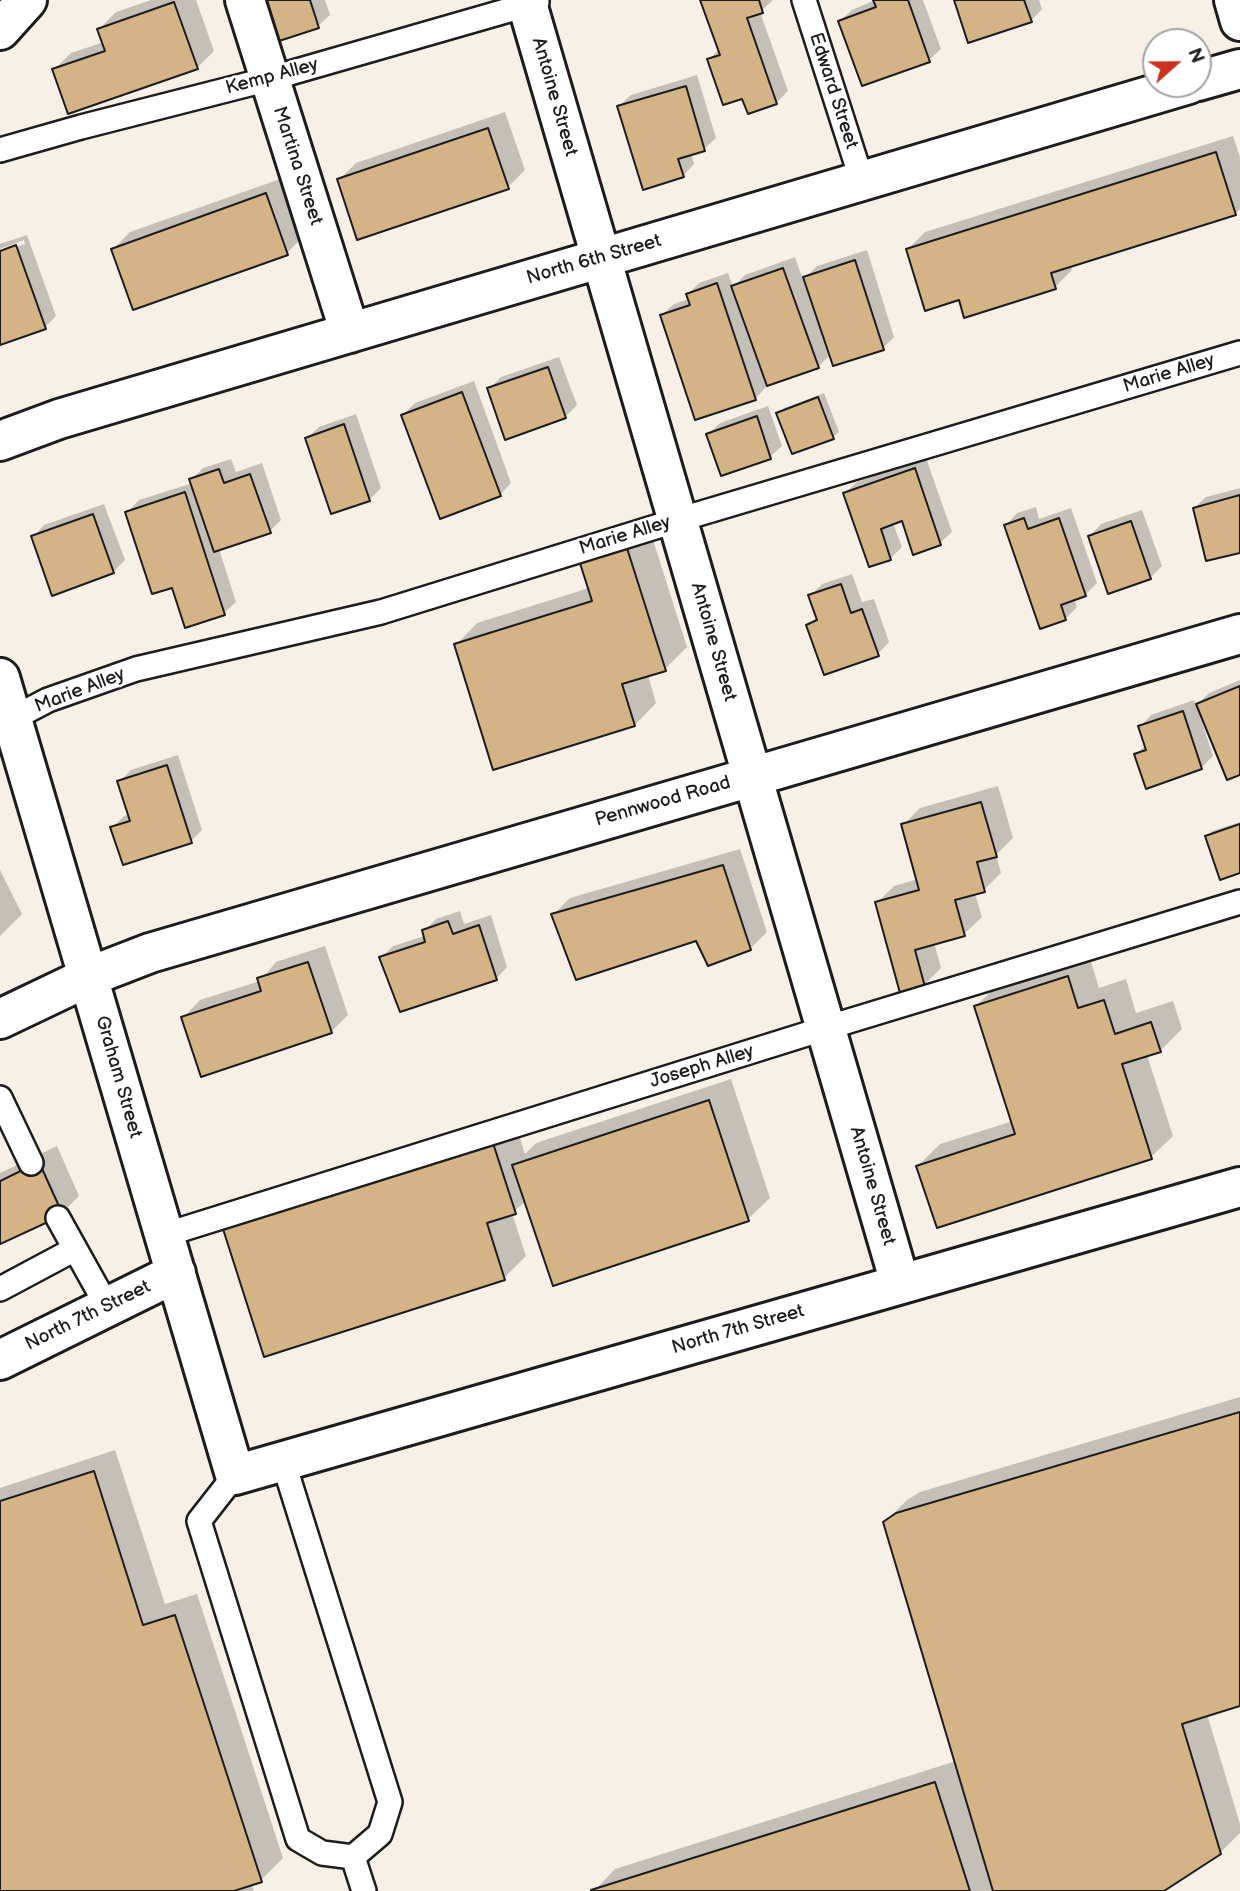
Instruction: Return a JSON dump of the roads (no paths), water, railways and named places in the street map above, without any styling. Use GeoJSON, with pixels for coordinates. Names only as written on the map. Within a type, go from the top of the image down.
{"type":"FeatureCollection","features":[{"type":"Feature","properties":{"kind":"street"},"geometry":{"type":"LineString","coordinates":[[0,30],[27,0]]}},
{"type":"Feature","properties":{"kind":"street","name":"Martina Street"},"geometry":{"type":"LineString","coordinates":[[245,0],[350,333]]}},
{"type":"Feature","properties":{"kind":"street"},"geometry":{"type":"LineString","coordinates":[[1234,0],[1240,21]]}},
{"type":"Feature","properties":{"kind":"street","name":"Antoine Street"},"geometry":{"type":"LineString","coordinates":[[532,2],[601,258],[900,1283]]}},
{"type":"Feature","properties":{"kind":"street"},"geometry":{"type":"LineString","coordinates":[[1212,77],[1240,69]]}},
{"type":"Feature","properties":{"kind":"street","name":"North 6th Street"},"geometry":{"type":"LineString","coordinates":[[0,441],[59,419],[1142,98]]}},
{"type":"Feature","properties":{"kind":"street","name":"Pennwood Road"},"geometry":{"type":"LineString","coordinates":[[0,1019],[88,977],[201,937],[1240,634]]}},
{"type":"Feature","properties":{"kind":"street","name":"Graham Street"},"geometry":{"type":"LineString","coordinates":[[0,678],[6,722],[88,977],[235,1475]]}},
{"type":"Feature","properties":{"kind":"street","name":"North 7th Street"},"geometry":{"type":"LineString","coordinates":[[235,1475],[1240,1186]]}},
{"type":"Feature","properties":{"kind":"street","name":"North 7th Street"},"geometry":{"type":"LineString","coordinates":[[0,1360],[176,1273]]}},
{"type":"Feature","properties":{"kind":"lane","name":"Edward Street"},"geometry":{"type":"LineString","coordinates":[[804,0],[862,181]]}},
{"type":"Feature","properties":{"kind":"lane","name":"Kemp Alley"},"geometry":{"type":"LineString","coordinates":[[0,150],[269,79],[532,2]]}},
{"type":"Feature","properties":{"kind":"lane","name":"Marie Alley"},"geometry":{"type":"LineString","coordinates":[[6,722],[48,700],[136,669],[381,612],[678,520],[1240,353]]}},
{"type":"Feature","properties":{"kind":"lane","name":"Joseph Alley"},"geometry":{"type":"LineString","coordinates":[[164,1235],[1240,902]]}},
{"type":"Feature","properties":{"kind":"lane"},"geometry":{"type":"LineString","coordinates":[[0,1098],[31,1163]]}},
{"type":"Feature","properties":{"kind":"lane"},"geometry":{"type":"LineString","coordinates":[[58,1218],[107,1306]]}},
{"type":"Feature","properties":{"kind":"lane"},"geometry":{"type":"LineString","coordinates":[[0,1289],[75,1250]]}},
{"type":"Feature","properties":{"kind":"lane"},"geometry":{"type":"LineString","coordinates":[[235,1475],[199,1521],[298,1839],[322,1853],[353,1857],[380,1834],[390,1802],[283,1461]]}},
{"type":"Feature","properties":{"kind":"lane"},"geometry":{"type":"LineString","coordinates":[[353,1857],[364,1891]]}}]}
